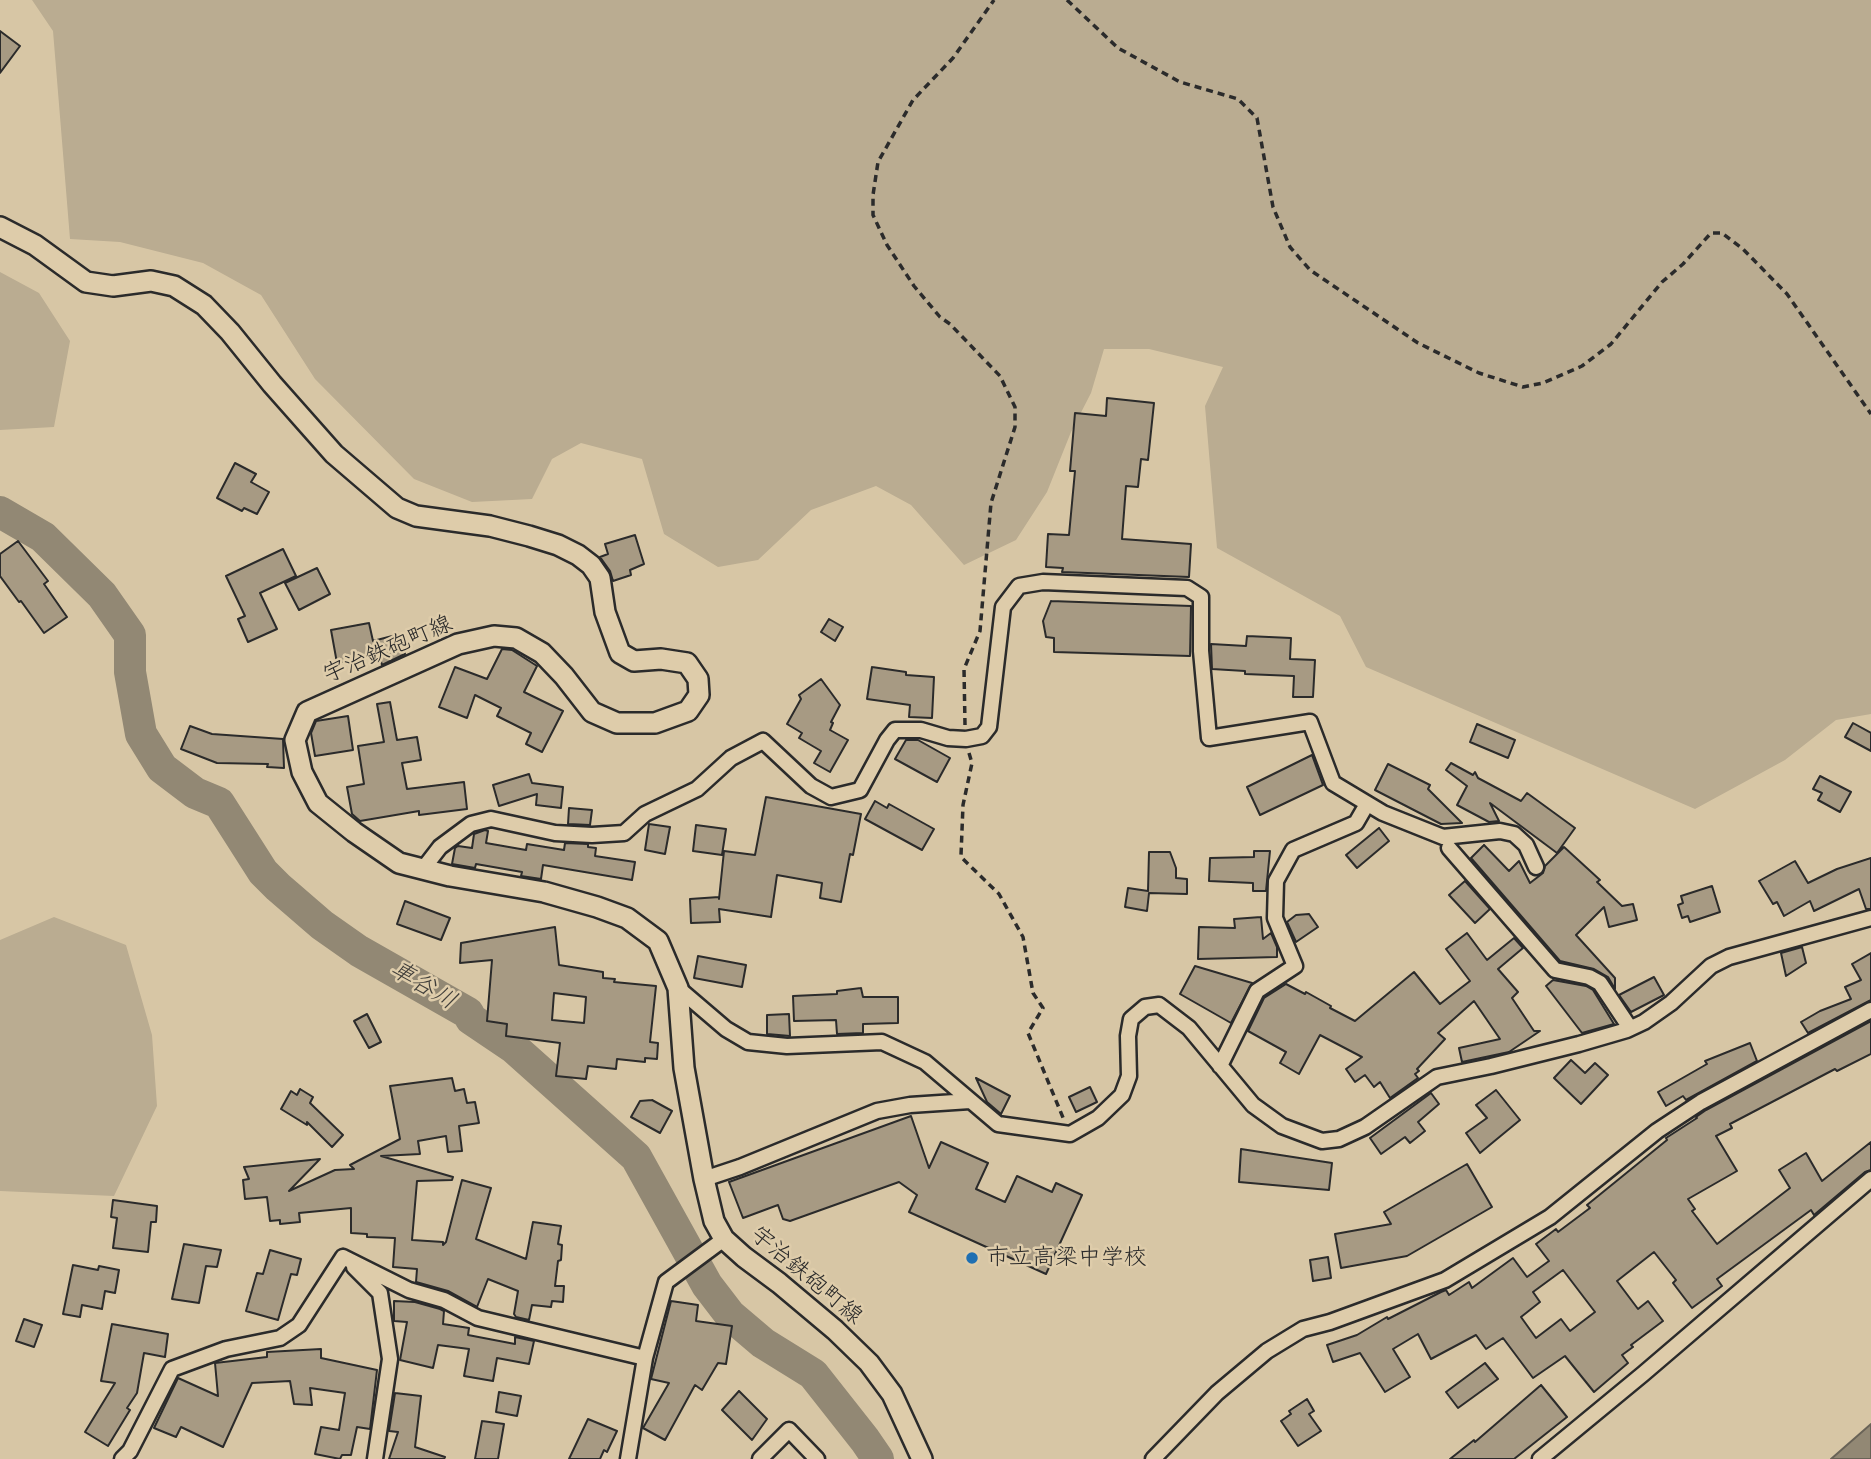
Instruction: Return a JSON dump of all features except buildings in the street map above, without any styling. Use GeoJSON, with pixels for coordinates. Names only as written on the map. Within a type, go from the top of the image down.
{"type":"FeatureCollection","features":[{"type":"Feature","properties":{"kind":"main road","name":"宇治鉄砲町線"},"geometry":{"type":"LineString","coordinates":[[0,227],[36,245],[86,282],[113,286],[151,281],[174,286],[204,304],[334,454],[397,508],[437,521],[490,526],[558,545],[578,555],[600,578],[605,612],[620,653],[634,661],[661,659],[687,663],[698,679],[699,695],[688,712],[655,723],[617,723],[592,712],[542,653],[516,638],[494,636],[458,644],[307,712],[295,740],[302,772],[318,803],[399,863],[544,892],[597,906],[627,918],[657,941],[678,988],[684,1068],[704,1179],[719,1243],[744,1257],[779,1283],[869,1363],[892,1394],[922,1459]]}},
{"type":"Feature","properties":{"kind":"street"},"geometry":{"type":"LineString","coordinates":[[423,869],[440,847],[471,824],[491,819],[555,833],[624,833],[645,814],[697,789],[731,758],[763,741],[811,786],[831,797],[860,790],[895,730],[921,730],[948,738],[982,736],[989,727],[1003,607],[1019,586],[1043,582],[1187,588],[1200,597],[1201,651],[1209,738],[1310,722],[1333,783],[1367,804],[1443,836],[1500,831],[1514,834],[1526,845],[1536,867]]}},
{"type":"Feature","properties":{"kind":"street"},"geometry":{"type":"LineString","coordinates":[[1220,1066],[1257,990],[1295,965],[1275,918],[1276,881],[1293,850],[1356,823],[1367,804]]}},
{"type":"Feature","properties":{"kind":"street"},"geometry":{"type":"LineString","coordinates":[[1449,848],[1555,970],[1589,977],[1600,983],[1630,1028]]}},
{"type":"Feature","properties":{"kind":"street"},"geometry":{"type":"LineString","coordinates":[[678,988],[726,1029],[748,1042],[787,1045],[882,1042],[925,1062],[998,1124],[1070,1135],[1098,1118],[1122,1095],[1129,1076],[1128,1036],[1131,1019],[1145,1007],[1159,1005],[1189,1028],[1254,1105],[1282,1126],[1322,1141],[1339,1139],[1365,1127],[1437,1077],[1491,1066],[1644,1022],[1671,1003],[1711,966],[1728,957],[1871,918]]}},
{"type":"Feature","properties":{"kind":"street"},"geometry":{"type":"LineString","coordinates":[[1153,1459],[1217,1393],[1267,1351],[1303,1329],[1330,1322],[1445,1280],[1550,1217],[1657,1131],[1701,1102],[1871,1010]]}},
{"type":"Feature","properties":{"kind":"street"},"geometry":{"type":"LineString","coordinates":[[704,1179],[877,1111],[910,1105],[970,1101]]}},
{"type":"Feature","properties":{"kind":"street"},"geometry":{"type":"LineString","coordinates":[[1540,1459],[1871,1179]]}},
{"type":"Feature","properties":{"kind":"street"},"geometry":{"type":"LineString","coordinates":[[628,1459],[645,1358],[666,1282],[719,1243]]}},
{"type":"Feature","properties":{"kind":"street"},"geometry":{"type":"LineString","coordinates":[[343,1257],[410,1290],[444,1300],[478,1318],[645,1358]]}},
{"type":"Feature","properties":{"kind":"street"},"geometry":{"type":"LineString","coordinates":[[122,1459],[130,1451],[172,1370],[226,1349],[279,1338],[299,1325],[343,1257]]}},
{"type":"Feature","properties":{"kind":"street"},"geometry":{"type":"LineString","coordinates":[[343,1257],[380,1293],[390,1359],[375,1459]]}},
{"type":"Feature","properties":{"kind":"street"},"geometry":{"type":"LineString","coordinates":[[760,1459],[789,1430],[817,1459]]}},
{"type":"Feature","properties":{"kind":"path"},"geometry":{"type":"LineString","coordinates":[[887,244],[873,215],[874,181],[878,162],[912,100],[959,50],[994,0]]}},
{"type":"Feature","properties":{"kind":"path"},"geometry":{"type":"LineString","coordinates":[[1067,0],[1118,48],[1180,82],[1238,99],[1257,118],[1273,207],[1290,247],[1310,270],[1418,343],[1479,373],[1524,387],[1543,383],[1582,366],[1611,344],[1662,282],[1683,264],[1711,233],[1722,233],[1743,249],[1787,294],[1871,414]]}},
{"type":"Feature","properties":{"kind":"shaded area"},"geometry":{"type":"Polygon","coordinates":[[[32,0],[1871,0],[1871,714],[1836,720],[1785,760],[1695,809],[1366,667],[1340,616],[1217,548],[1205,406],[1223,367],[1149,349],[1104,349],[1091,393],[1071,432],[1047,492],[1016,540],[964,565],[911,505],[876,486],[811,510],[758,560],[718,567],[664,534],[642,459],[581,443],[552,459],[532,499],[472,502],[414,479],[315,379],[261,295],[203,263],[120,242],[70,239],[53,31],[32,0]]]}},
{"type":"Feature","properties":{"kind":"shaded area"},"geometry":{"type":"Polygon","coordinates":[[[0,272],[39,293],[70,341],[54,427],[0,430],[0,272]]]}},
{"type":"Feature","properties":{"kind":"shaded area"},"geometry":{"type":"Polygon","coordinates":[[[54,917],[126,945],[152,1035],[157,1106],[114,1196],[0,1191],[0,940],[54,917]]]}},
{"type":"Feature","properties":{"kind":"shaded area"},"geometry":{"type":"Polygon","coordinates":[[[1871,1424],[1871,1459],[1831,1459],[1871,1424]]]}},
{"type":"Feature","properties":{"kind":"waterway","name":"車谷川"},"geometry":{"type":"LineString","coordinates":[[0,512],[43,537],[102,595],[130,635],[130,672],[141,734],[162,768],[195,793],[219,803],[263,872],[322,925],[359,951],[468,1013],[471,1019],[514,1048],[636,1157],[707,1285],[730,1315],[763,1343],[813,1374],[878,1459]]}},
{"type":"Feature","properties":{"kind":"place","name":"市立高梁中学校"},"geometry":{"type":"Point","coordinates":[972,1258]}}]}
